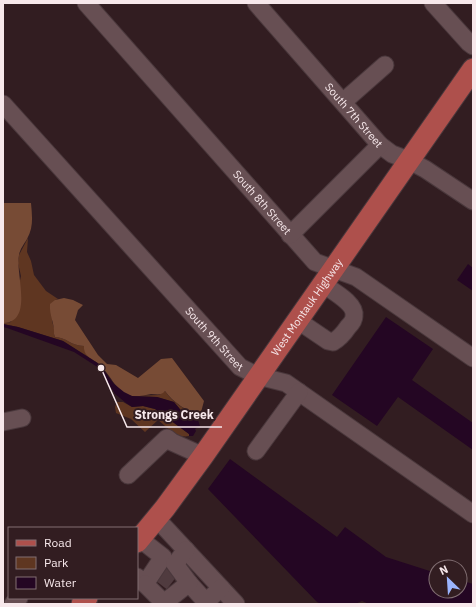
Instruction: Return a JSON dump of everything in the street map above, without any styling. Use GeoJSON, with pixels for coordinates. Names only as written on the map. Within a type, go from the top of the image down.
{"type":"FeatureCollection","features":[{"type":"Feature","properties":{"kind":"main road","name":"West Montauk Highway"},"geometry":{"type":"LineString","coordinates":[[139,540],[157,519],[203,456],[408,160],[473,69]]}},
{"type":"Feature","properties":{"kind":"street","name":"South 8th Street"},"geometry":{"type":"LineString","coordinates":[[86,3],[328,277],[356,277],[473,358]]}},
{"type":"Feature","properties":{"kind":"street","name":"South 7th Street"},"geometry":{"type":"LineString","coordinates":[[256,3],[380,145],[392,154],[408,160],[433,174],[473,201]]}},
{"type":"Feature","properties":{"kind":"street"},"geometry":{"type":"LineString","coordinates":[[433,3],[473,46]]}},
{"type":"Feature","properties":{"kind":"street"},"geometry":{"type":"LineString","coordinates":[[343,102],[385,65]]}},
{"type":"Feature","properties":{"kind":"street","name":"South 9th Street"},"geometry":{"type":"LineString","coordinates":[[3,104],[240,367],[258,376],[286,383],[473,514]]}},
{"type":"Feature","properties":{"kind":"street"},"geometry":{"type":"LineString","coordinates":[[290,235],[380,145]]}},
{"type":"Feature","properties":{"kind":"street"},"geometry":{"type":"LineString","coordinates":[[297,320],[328,341],[333,342],[340,338],[353,321],[355,315],[352,307],[328,277]]}},
{"type":"Feature","properties":{"kind":"street"},"geometry":{"type":"LineString","coordinates":[[256,451],[299,392]]}},
{"type":"Feature","properties":{"kind":"street"},"geometry":{"type":"LineString","coordinates":[[3,422],[22,418]]}},
{"type":"Feature","properties":{"kind":"street"},"geometry":{"type":"LineString","coordinates":[[128,475],[167,438],[172,442],[203,456]]}},
{"type":"Feature","properties":{"kind":"street"},"geometry":{"type":"LineString","coordinates":[[157,519],[236,604]]}},
{"type":"Feature","properties":{"kind":"street"},"geometry":{"type":"LineString","coordinates":[[139,540],[158,576],[164,603],[189,583]]}},
{"type":"Feature","properties":{"kind":"street"},"geometry":{"type":"LineString","coordinates":[[158,576],[186,550]]}},
{"type":"Feature","properties":{"kind":"street"},"geometry":{"type":"LineString","coordinates":[[158,576],[189,583],[206,602],[221,588]]}},
{"type":"Feature","properties":{"kind":"green space"},"geometry":{"type":"Polygon","coordinates":[[[28,238],[27,252],[31,261],[34,275],[46,291],[58,299],[55,300],[52,321],[55,337],[62,338],[79,346],[84,346],[85,352],[90,358],[63,341],[18,327],[3,324],[11,322],[21,276],[18,263],[19,255],[28,238]]]}},
{"type":"Feature","properties":{"kind":"green space"},"geometry":{"type":"Polygon","coordinates":[[[165,391],[176,403],[200,416],[199,418],[189,420],[174,402],[157,397],[132,396],[159,395],[165,391]]]}},
{"type":"Feature","properties":{"kind":"green space"},"geometry":{"type":"Polygon","coordinates":[[[117,402],[123,402],[132,407],[143,406],[155,409],[189,434],[189,436],[180,436],[176,434],[158,420],[145,432],[131,419],[116,413],[115,407],[117,402]]]}},
{"type":"Feature","properties":{"kind":"shaded area"},"geometry":{"type":"Polygon","coordinates":[[[3,203],[31,203],[32,216],[32,226],[21,249],[18,263],[21,305],[18,314],[13,320],[4,323],[3,203]]]}},
{"type":"Feature","properties":{"kind":"shaded area"},"geometry":{"type":"Polygon","coordinates":[[[64,298],[73,300],[83,305],[78,310],[75,320],[98,355],[107,364],[116,365],[138,378],[161,359],[172,358],[204,401],[200,416],[176,403],[165,391],[160,394],[139,396],[127,394],[118,388],[99,364],[87,356],[84,346],[79,346],[62,338],[55,337],[50,304],[55,300],[64,298]]]}},
{"type":"Feature","properties":{"kind":"water"},"geometry":{"type":"Polygon","coordinates":[[[468,264],[473,268],[473,291],[457,280],[468,264]]]}},
{"type":"Feature","properties":{"kind":"water"},"geometry":{"type":"Polygon","coordinates":[[[386,317],[433,349],[412,380],[473,423],[473,450],[398,397],[377,426],[332,395],[386,317]]]}},
{"type":"Feature","properties":{"kind":"water"},"geometry":{"type":"Polygon","coordinates":[[[3,324],[18,327],[63,341],[99,364],[114,384],[124,392],[132,396],[157,397],[174,402],[189,420],[198,420],[200,426],[195,429],[196,431],[193,436],[189,436],[189,434],[155,409],[143,406],[132,407],[115,394],[99,368],[74,352],[3,327],[3,324]]]}},
{"type":"Feature","properties":{"kind":"water"},"geometry":{"type":"Polygon","coordinates":[[[230,459],[337,537],[345,527],[386,557],[428,570],[428,599],[468,599],[468,582],[473,584],[473,604],[369,604],[362,601],[355,604],[321,604],[317,602],[208,489],[230,459]]]}},
{"type":"Feature","properties":{"kind":"tunnel"},"geometry":{"type":"LineString","coordinates":[[160,584],[170,571]]}},
{"type":"Feature","properties":{"kind":"place","name":"Strongs Creek"},"geometry":{"type":"Point","coordinates":[101,368]}}]}
